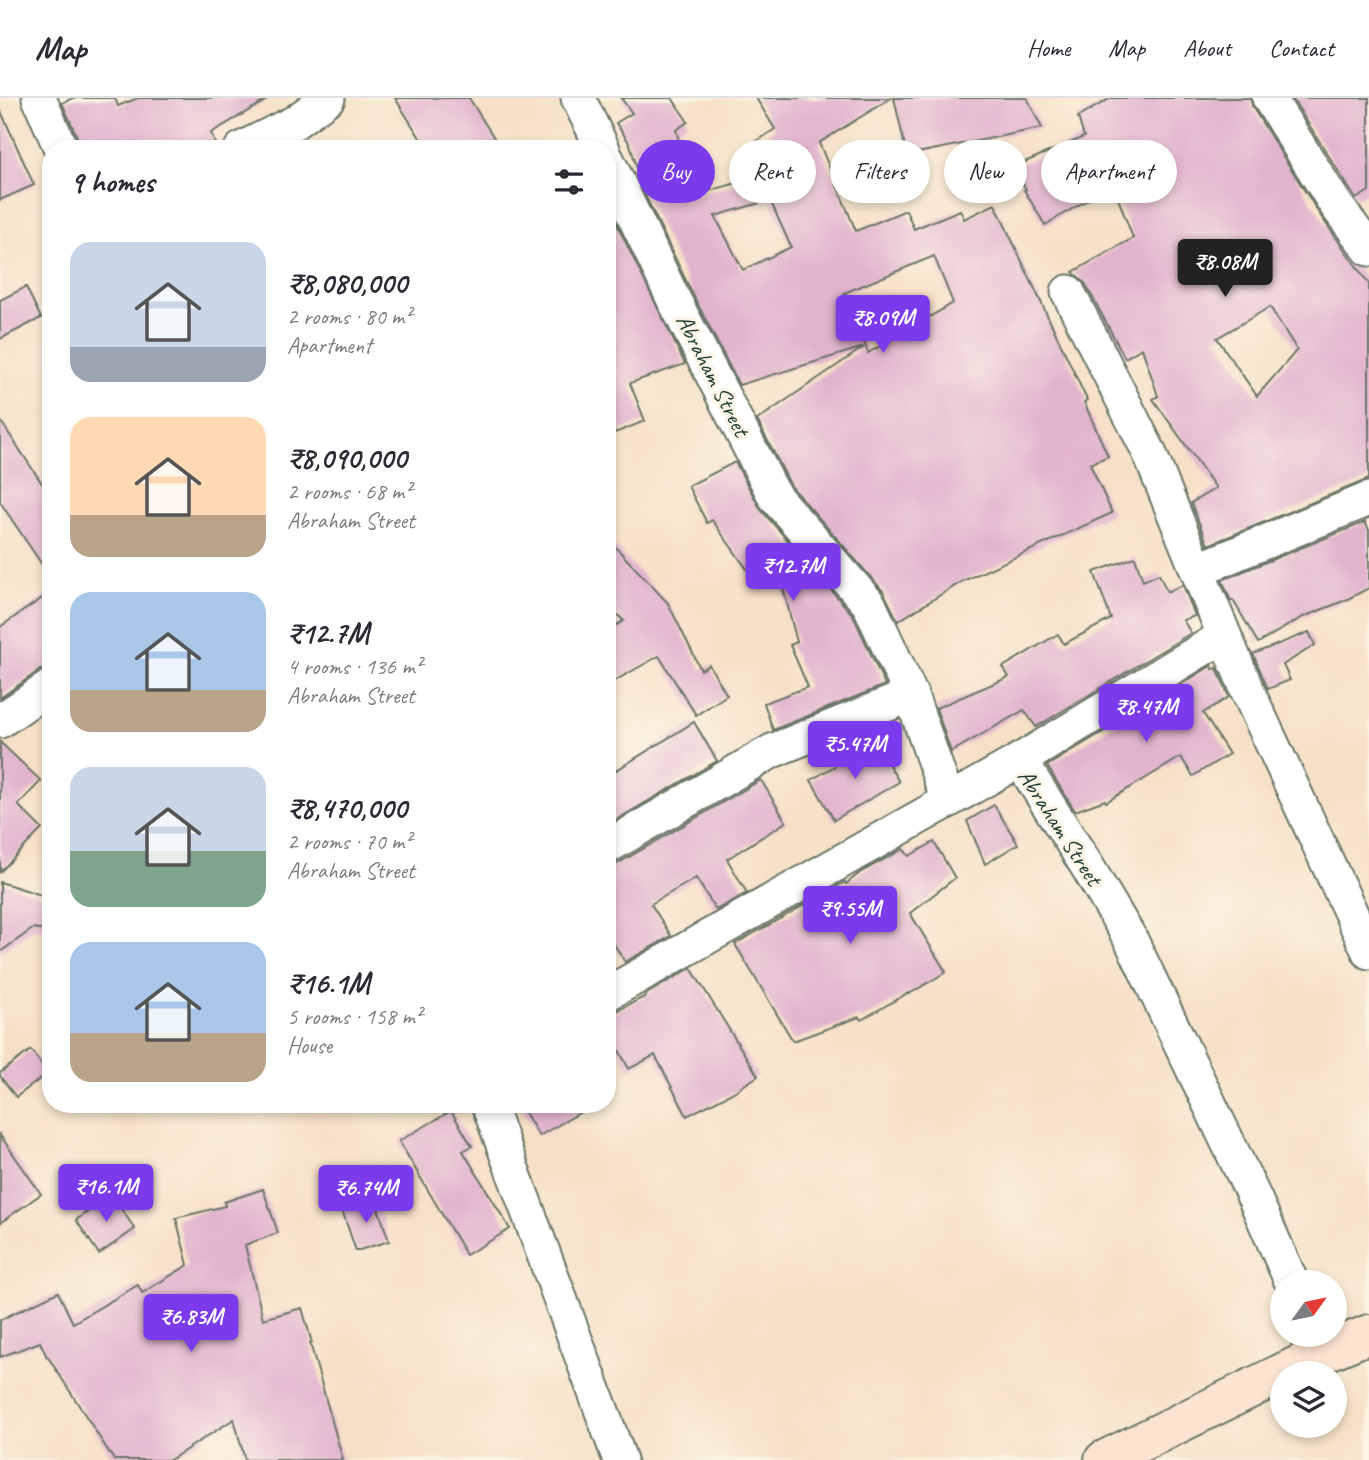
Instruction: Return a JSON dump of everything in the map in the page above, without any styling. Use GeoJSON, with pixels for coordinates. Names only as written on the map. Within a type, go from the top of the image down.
{"type":"FeatureCollection","features":[{"type":"Feature","properties":{"kind":"street"},"geometry":{"type":"LineString","coordinates":[[39,98],[57,140]]}},
{"type":"Feature","properties":{"kind":"street"},"geometry":{"type":"LineString","coordinates":[[259,140],[295,122],[328,98]]}},
{"type":"Feature","properties":{"kind":"street"},"geometry":{"type":"LineString","coordinates":[[579,98],[599,140]]}},
{"type":"Feature","properties":{"kind":"street"},"geometry":{"type":"LineString","coordinates":[[1269,98],[1336,205],[1369,249]]}},
{"type":"Feature","properties":{"kind":"street","name":"Abraham Street"},"geometry":{"type":"LineString","coordinates":[[616,178],[672,296],[775,498],[869,604],[911,695],[948,801],[1020,760],[1131,940],[1286,1270]]}},
{"type":"Feature","properties":{"kind":"street"},"geometry":{"type":"LineString","coordinates":[[1068,292],[1149,452],[1255,707],[1369,951]]}},
{"type":"Feature","properties":{"kind":"street"},"geometry":{"type":"LineString","coordinates":[[1196,570],[1369,499]]}},
{"type":"Feature","properties":{"kind":"street"},"geometry":{"type":"LineString","coordinates":[[1020,760],[1224,636]]}},
{"type":"Feature","properties":{"kind":"street"},"geometry":{"type":"LineString","coordinates":[[0,721],[42,692]]}},
{"type":"Feature","properties":{"kind":"street"},"geometry":{"type":"LineString","coordinates":[[616,842],[772,751],[911,695]]}},
{"type":"Feature","properties":{"kind":"street"},"geometry":{"type":"LineString","coordinates":[[616,989],[948,801]]}},
{"type":"Feature","properties":{"kind":"street"},"geometry":{"type":"LineString","coordinates":[[491,1113],[620,1460]]}},
{"type":"Feature","properties":{"kind":"street"},"geometry":{"type":"LineString","coordinates":[[1348,1338],[1369,1334]]}},
{"type":"Feature","properties":{"kind":"street"},"geometry":{"type":"LineString","coordinates":[[1104,1460],[1313,1348]]}},
{"type":"Feature","properties":{"kind":"building"},"geometry":{"type":"Polygon","coordinates":[[[73,98],[115,98],[118,106],[138,98],[270,98],[211,133],[214,140],[79,140],[62,103],[73,98]]]}},
{"type":"Feature","properties":{"kind":"building"},"geometry":{"type":"Polygon","coordinates":[[[395,98],[469,98],[495,140],[421,140],[395,98]]]}},
{"type":"Feature","properties":{"kind":"building"},"geometry":{"type":"Polygon","coordinates":[[[621,98],[672,98],[688,122],[676,130],[679,140],[637,140],[637,169],[630,144],[616,123],[632,113],[621,98]]]}},
{"type":"Feature","properties":{"kind":"building"},"geometry":{"type":"Polygon","coordinates":[[[756,98],[891,98],[819,143],[830,169],[830,203],[844,203],[856,231],[906,210],[914,229],[960,210],[964,219],[995,204],[1087,400],[1084,402],[1108,456],[1090,464],[1112,513],[963,581],[898,621],[883,591],[791,486],[757,420],[864,347],[739,385],[649,203],[715,203],[715,189],[729,185],[729,203],[760,203],[715,216],[743,270],[791,247],[771,203],[816,203],[816,140],[758,140],[775,129],[756,98]],[[934,256],[844,293],[868,353],[953,303],[934,256]]]}},
{"type":"Feature","properties":{"kind":"building"},"geometry":{"type":"Polygon","coordinates":[[[894,98],[1027,98],[1042,128],[982,140],[944,140],[944,148],[930,150],[930,140],[904,140],[894,98]]]}},
{"type":"Feature","properties":{"kind":"building"},"geometry":{"type":"Polygon","coordinates":[[[1111,98],[1250,98],[1253,108],[1320,215],[1369,284],[1369,479],[1208,545],[1191,503],[1216,488],[1153,399],[1158,396],[1142,348],[1125,358],[1085,283],[1073,272],[1133,238],[1120,203],[1177,203],[1177,140],[1077,140],[1084,137],[1078,117],[1111,98]],[[1270,307],[1217,338],[1257,396],[1297,350],[1270,307]]]}},
{"type":"Feature","properties":{"kind":"building"},"geometry":{"type":"Polygon","coordinates":[[[1292,98],[1369,98],[1369,191],[1356,199],[1292,98]]]}},
{"type":"Feature","properties":{"kind":"building"},"geometry":{"type":"Polygon","coordinates":[[[0,109],[34,185],[0,200],[0,109]]]}},
{"type":"Feature","properties":{"kind":"building"},"geometry":{"type":"Polygon","coordinates":[[[1041,155],[1041,203],[1082,203],[1045,225],[1027,195],[1027,161],[1041,155]]]}},
{"type":"Feature","properties":{"kind":"building"},"geometry":{"type":"Polygon","coordinates":[[[616,222],[685,364],[630,383],[645,421],[616,433],[616,222]]]}},
{"type":"Feature","properties":{"kind":"building"},"geometry":{"type":"Polygon","coordinates":[[[26,287],[41,318],[0,339],[0,300],[26,287]]]}},
{"type":"Feature","properties":{"kind":"building"},"geometry":{"type":"Polygon","coordinates":[[[0,420],[42,483],[42,565],[0,502],[0,420]]]}},
{"type":"Feature","properties":{"kind":"building"},"geometry":{"type":"Polygon","coordinates":[[[735,462],[761,510],[853,615],[885,685],[773,730],[764,703],[808,687],[790,645],[797,642],[774,554],[749,572],[712,520],[707,523],[688,486],[735,462]]]}},
{"type":"Feature","properties":{"kind":"building"},"geometry":{"type":"Polygon","coordinates":[[[1365,522],[1369,530],[1369,588],[1303,617],[1258,643],[1233,600],[1231,601],[1222,580],[1365,522]]]}},
{"type":"Feature","properties":{"kind":"building"},"geometry":{"type":"Polygon","coordinates":[[[616,548],[668,603],[701,670],[709,665],[727,695],[696,715],[659,656],[616,680],[616,625],[624,621],[616,613],[616,548]]]}},
{"type":"Feature","properties":{"kind":"building"},"geometry":{"type":"Polygon","coordinates":[[[1135,557],[1143,581],[1159,574],[1167,592],[1183,585],[1195,616],[1183,620],[1191,633],[1036,727],[1024,710],[951,752],[936,708],[1009,677],[1003,667],[1058,634],[1064,644],[1111,619],[1094,572],[1135,557]]]}},
{"type":"Feature","properties":{"kind":"building"},"geometry":{"type":"Polygon","coordinates":[[[42,598],[42,669],[0,698],[0,627],[42,598]]]}},
{"type":"Feature","properties":{"kind":"building"},"geometry":{"type":"Polygon","coordinates":[[[1309,632],[1315,645],[1283,665],[1290,680],[1268,689],[1253,654],[1309,632]]]}},
{"type":"Feature","properties":{"kind":"building"},"geometry":{"type":"Polygon","coordinates":[[[1211,666],[1213,669],[1217,668],[1229,697],[1203,713],[1229,754],[1193,776],[1181,757],[1106,802],[1105,800],[1075,811],[1047,766],[1211,666]]]}},
{"type":"Feature","properties":{"kind":"building"},"geometry":{"type":"Polygon","coordinates":[[[694,722],[717,761],[616,820],[616,770],[694,722]]]}},
{"type":"Feature","properties":{"kind":"building"},"geometry":{"type":"Polygon","coordinates":[[[0,742],[41,781],[18,805],[42,829],[0,872],[0,742]]]}},
{"type":"Feature","properties":{"kind":"building"},"geometry":{"type":"Polygon","coordinates":[[[876,742],[899,782],[834,820],[811,780],[876,742]]]}},
{"type":"Feature","properties":{"kind":"building"},"geometry":{"type":"Polygon","coordinates":[[[761,780],[786,822],[727,859],[747,893],[716,910],[696,878],[651,904],[671,936],[625,962],[616,948],[617,864],[761,780]]]}},
{"type":"Feature","properties":{"kind":"building"},"geometry":{"type":"Polygon","coordinates":[[[994,805],[1018,844],[985,864],[967,821],[994,805]]]}},
{"type":"Feature","properties":{"kind":"building"},"geometry":{"type":"Polygon","coordinates":[[[934,842],[955,878],[910,913],[946,972],[861,1020],[859,1017],[793,1041],[735,944],[845,882],[846,884],[861,872],[903,849],[909,856],[934,842]]]}},
{"type":"Feature","properties":{"kind":"building"},"geometry":{"type":"Polygon","coordinates":[[[0,882],[42,895],[42,930],[34,928],[0,952],[0,882]]]}},
{"type":"Feature","properties":{"kind":"building"},"geometry":{"type":"Polygon","coordinates":[[[691,968],[758,1076],[687,1116],[655,1055],[629,1069],[616,1045],[616,1011],[691,968]]]}},
{"type":"Feature","properties":{"kind":"building"},"geometry":{"type":"Polygon","coordinates":[[[31,1050],[42,1065],[42,1078],[16,1097],[0,1073],[31,1050]]]}},
{"type":"Feature","properties":{"kind":"building"},"geometry":{"type":"Polygon","coordinates":[[[448,1113],[452,1113],[472,1146],[463,1151],[510,1229],[466,1255],[399,1141],[448,1113]]]}},
{"type":"Feature","properties":{"kind":"building"},"geometry":{"type":"Polygon","coordinates":[[[525,1113],[579,1113],[539,1136],[525,1113]]]}},
{"type":"Feature","properties":{"kind":"building"},"geometry":{"type":"Polygon","coordinates":[[[0,1135],[41,1194],[0,1223],[0,1135]]]}},
{"type":"Feature","properties":{"kind":"building"},"geometry":{"type":"Polygon","coordinates":[[[263,1189],[278,1233],[245,1245],[263,1319],[302,1308],[343,1460],[245,1460],[234,1419],[170,1460],[114,1460],[40,1342],[0,1357],[0,1320],[58,1292],[73,1323],[138,1285],[142,1293],[188,1265],[176,1218],[225,1206],[224,1202],[263,1189]]]}},
{"type":"Feature","properties":{"kind":"building"},"geometry":{"type":"Polygon","coordinates":[[[112,1195],[135,1229],[99,1254],[76,1220],[112,1195]]]}},
{"type":"Feature","properties":{"kind":"building"},"geometry":{"type":"Polygon","coordinates":[[[375,1199],[389,1241],[356,1251],[342,1210],[375,1199]]]}}]}
